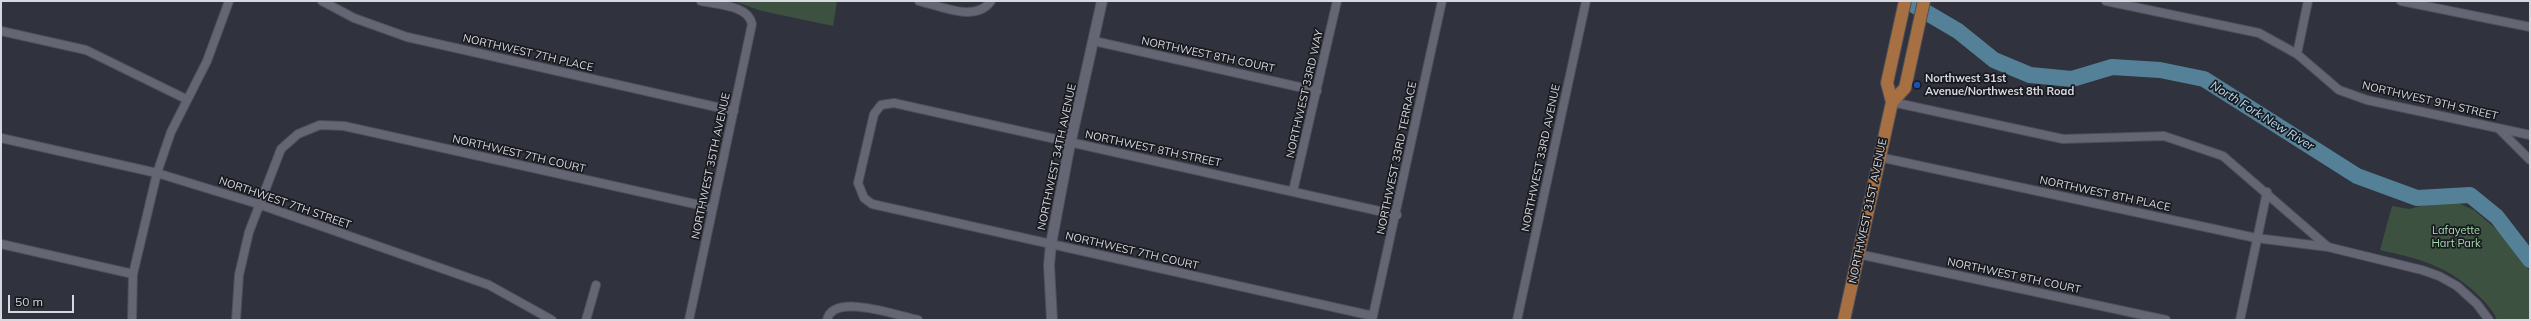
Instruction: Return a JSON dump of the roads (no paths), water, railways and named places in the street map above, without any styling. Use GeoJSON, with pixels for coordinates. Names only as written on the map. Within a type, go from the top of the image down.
{"type":"FeatureCollection","features":[{"type":"Feature","properties":{"kind":"main road","name":"NORTHWEST 31ST AVENUE"},"geometry":{"type":"LineString","coordinates":[[1844,320],[1892,102],[1887,83],[1905,1]]}},
{"type":"Feature","properties":{"kind":"main road","name":"NORTHWEST 31ST AVENUE"},"geometry":{"type":"LineString","coordinates":[[1892,102],[1905,88],[1924,1]]}},
{"type":"Feature","properties":{"kind":"street"},"geometry":{"type":"LineString","coordinates":[[132,320],[133,274],[157,173],[171,132],[186,99],[207,61],[229,1]]}},
{"type":"Feature","properties":{"kind":"street","name":"NORTHWEST 7TH PLACE"},"geometry":{"type":"LineString","coordinates":[[322,1],[354,18],[407,37],[734,111]]}},
{"type":"Feature","properties":{"kind":"street","name":"NORTHWEST 35TH AVENUE"},"geometry":{"type":"LineString","coordinates":[[689,320],[752,24],[750,16],[744,11],[701,1]]}},
{"type":"Feature","properties":{"kind":"street"},"geometry":{"type":"LineString","coordinates":[[919,1],[972,13],[986,9],[991,1]]}},
{"type":"Feature","properties":{"kind":"street","name":"NORTHWEST 34TH AVENUE"},"geometry":{"type":"LineString","coordinates":[[1052,320],[1049,265],[1051,244],[1071,142],[1102,1]]}},
{"type":"Feature","properties":{"kind":"street","name":"NORTHWEST 33RD WAY"},"geometry":{"type":"LineString","coordinates":[[1293,191],[1337,1]]}},
{"type":"Feature","properties":{"kind":"street","name":"NORTHWEST 33RD TERRACE"},"geometry":{"type":"LineString","coordinates":[[1372,318],[1397,215],[1442,1]]}},
{"type":"Feature","properties":{"kind":"street","name":"NORTHWEST 33RD AVENUE"},"geometry":{"type":"LineString","coordinates":[[1518,320],[1586,1]]}},
{"type":"Feature","properties":{"kind":"street","name":"NORTHWEST 9TH STREET"},"geometry":{"type":"LineString","coordinates":[[2106,1],[2259,33],[2297,54],[2339,90],[2366,100],[2530,135]]}},
{"type":"Feature","properties":{"kind":"street"},"geometry":{"type":"LineString","coordinates":[[2297,54],[2308,1]]}},
{"type":"Feature","properties":{"kind":"street"},"geometry":{"type":"LineString","coordinates":[[2400,1],[2530,27]]}},
{"type":"Feature","properties":{"kind":"street"},"geometry":{"type":"LineString","coordinates":[[1,31],[86,50],[186,99]]}},
{"type":"Feature","properties":{"kind":"street","name":"NORTHWEST 8TH COURT"},"geometry":{"type":"LineString","coordinates":[[1094,41],[1317,91]]}},
{"type":"Feature","properties":{"kind":"street"},"geometry":{"type":"LineString","coordinates":[[1892,102],[2063,138],[2164,136],[2223,156],[2267,192],[2328,247]]}},
{"type":"Feature","properties":{"kind":"street","name":"NORTHWEST 8TH STREET"},"geometry":{"type":"LineString","coordinates":[[864,198],[858,183],[874,114],[881,105],[894,103],[1397,215]]}},
{"type":"Feature","properties":{"kind":"street","name":"NORTHWEST 7TH COURT"},"geometry":{"type":"LineString","coordinates":[[258,204],[281,149],[298,134],[320,125],[344,126],[713,208]]}},
{"type":"Feature","properties":{"kind":"street"},"geometry":{"type":"LineString","coordinates":[[2498,128],[2530,160]]}},
{"type":"Feature","properties":{"kind":"street","name":"NORTHWEST 7TH STREET"},"geometry":{"type":"LineString","coordinates":[[1,138],[157,173],[258,204],[489,284],[552,320]]}},
{"type":"Feature","properties":{"kind":"street","name":"NORTHWEST 8TH PLACE"},"geometry":{"type":"LineString","coordinates":[[1879,157],[2256,238],[2328,247],[2422,270],[2439,276],[2457,286],[2478,304],[2489,320]]}},
{"type":"Feature","properties":{"kind":"street"},"geometry":{"type":"LineString","coordinates":[[2240,320],[2256,238],[2267,192]]}},
{"type":"Feature","properties":{"kind":"street","name":"NORTHWEST 7TH COURT"},"geometry":{"type":"LineString","coordinates":[[864,198],[872,204],[1372,318]]}},
{"type":"Feature","properties":{"kind":"street"},"geometry":{"type":"LineString","coordinates":[[236,320],[239,275],[249,232],[258,204]]}},
{"type":"Feature","properties":{"kind":"street"},"geometry":{"type":"LineString","coordinates":[[1,244],[133,274]]}},
{"type":"Feature","properties":{"kind":"street","name":"NORTHWEST 8TH COURT"},"geometry":{"type":"LineString","coordinates":[[1858,254],[2166,320]]}},
{"type":"Feature","properties":{"kind":"street"},"geometry":{"type":"LineString","coordinates":[[586,320],[596,285]]}},
{"type":"Feature","properties":{"kind":"street"},"geometry":{"type":"LineString","coordinates":[[827,320],[828,316],[836,308],[850,305],[918,320]]}},
{"type":"Feature","properties":{"kind":"waterway","name":"North Fork New River"},"geometry":{"type":"LineString","coordinates":[[1907,1],[1958,31],[1994,60],[2030,75],[2072,79],[2112,67],[2160,70],[2204,79],[2357,176],[2417,198],[2470,195],[2497,217],[2530,260]]}},
{"type":"Feature","properties":{"kind":"place","name":"Northwest 31st Avenue/Northwest 8th Road"},"geometry":{"type":"Point","coordinates":[1917,85]}},
{"type":"Feature","properties":{"kind":"park label","name":"Lafayette Hart Park"},"geometry":{"type":"Point","coordinates":[2456,237]}}]}
